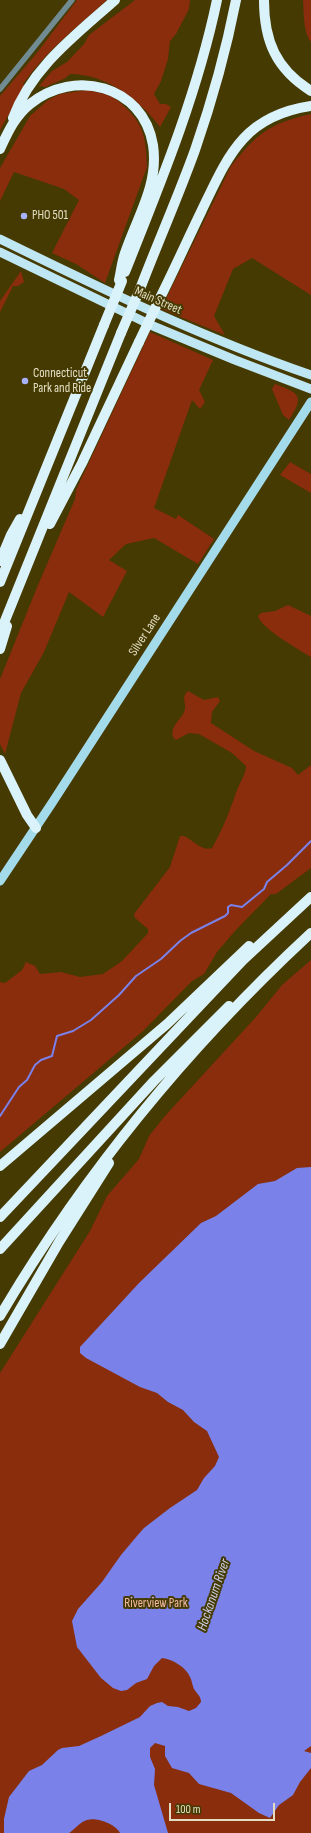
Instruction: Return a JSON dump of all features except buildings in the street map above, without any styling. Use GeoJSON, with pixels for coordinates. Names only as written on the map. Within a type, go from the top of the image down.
{"type":"FeatureCollection","features":[{"type":"Feature","properties":{"kind":"highway"},"geometry":{"type":"LineString","coordinates":[[11,127],[18,106],[35,78],[67,44],[115,0]]}},
{"type":"Feature","properties":{"kind":"highway"},"geometry":{"type":"LineString","coordinates":[[0,582],[104,325],[120,280],[176,144],[200,71],[217,0]]}},
{"type":"Feature","properties":{"kind":"highway"},"geometry":{"type":"LineString","coordinates":[[0,633],[140,289],[202,130],[221,66],[236,0]]}},
{"type":"Feature","properties":{"kind":"highway"},"geometry":{"type":"LineString","coordinates":[[264,0],[265,28],[273,51],[288,72],[311,91]]}},
{"type":"Feature","properties":{"kind":"highway"},"geometry":{"type":"LineString","coordinates":[[0,149],[11,127],[22,111],[39,98],[56,89],[73,85],[92,85],[112,91],[128,101],[140,115],[150,131],[154,162],[153,180],[125,254],[120,280]]}},
{"type":"Feature","properties":{"kind":"highway"},"geometry":{"type":"LineString","coordinates":[[27,566],[82,463],[220,172],[236,146],[252,130],[268,119],[285,112],[311,106]]}},
{"type":"Feature","properties":{"kind":"highway","name":"Main Street"},"geometry":{"type":"LineString","coordinates":[[0,239],[180,325],[311,375]]}},
{"type":"Feature","properties":{"kind":"highway","name":"Main Street"},"geometry":{"type":"LineString","coordinates":[[0,252],[179,337],[311,389]]}},
{"type":"Feature","properties":{"kind":"highway"},"geometry":{"type":"LineString","coordinates":[[36,270],[43,260]]}},
{"type":"Feature","properties":{"kind":"highway"},"geometry":{"type":"LineString","coordinates":[[0,561],[11,535],[37,490]]}},
{"type":"Feature","properties":{"kind":"highway"},"geometry":{"type":"LineString","coordinates":[[0,649],[13,600]]}},
{"type":"Feature","properties":{"kind":"highway"},"geometry":{"type":"LineString","coordinates":[[0,760],[27,815],[36,828]]}},
{"type":"Feature","properties":{"kind":"highway"},"geometry":{"type":"LineString","coordinates":[[0,1217],[212,987],[246,948],[311,897]]}},
{"type":"Feature","properties":{"kind":"highway"},"geometry":{"type":"LineString","coordinates":[[0,1316],[58,1224],[126,1131],[208,1038],[311,933]]}},
{"type":"Feature","properties":{"kind":"highway"},"geometry":{"type":"LineString","coordinates":[[0,1249],[189,1044],[237,999],[285,958]]}},
{"type":"Feature","properties":{"kind":"highway"},"geometry":{"type":"LineString","coordinates":[[0,1166],[212,987]]}},
{"type":"Feature","properties":{"kind":"highway"},"geometry":{"type":"LineString","coordinates":[[0,1344],[59,1242],[107,1166],[126,1131]]}},
{"type":"Feature","properties":{"kind":"main road","name":"Silver Lane"},"geometry":{"type":"LineString","coordinates":[[0,881],[36,828],[311,402]]}},
{"type":"Feature","properties":{"kind":"street"},"geometry":{"type":"LineString","coordinates":[[0,89],[72,0]]}},
{"type":"Feature","properties":{"kind":"green space"},"geometry":{"type":"Polygon","coordinates":[[[77,0],[107,0],[62,40],[32,72],[23,84],[25,86],[0,130],[0,96],[36,54],[77,0]]]}},
{"type":"Feature","properties":{"kind":"green space"},"geometry":{"type":"Polygon","coordinates":[[[135,0],[190,0],[189,9],[176,34],[170,41],[168,59],[161,81],[154,94],[160,104],[166,104],[171,107],[160,127],[132,98],[109,83],[96,78],[70,74],[46,87],[39,86],[52,71],[67,62],[84,44],[89,35],[135,0]]]}},
{"type":"Feature","properties":{"kind":"green space"},"geometry":{"type":"Polygon","coordinates":[[[303,0],[311,0],[311,42],[308,38],[305,27],[303,0]]]}},
{"type":"Feature","properties":{"kind":"green space"},"geometry":{"type":"Polygon","coordinates":[[[87,90],[108,95],[126,108],[141,128],[146,149],[147,167],[105,283],[76,264],[52,253],[79,200],[64,189],[14,172],[0,201],[0,168],[30,116],[48,100],[60,94],[87,90]]]}},
{"type":"Feature","properties":{"kind":"green space"},"geometry":{"type":"Polygon","coordinates":[[[311,114],[311,295],[252,258],[233,269],[214,316],[225,335],[161,309],[231,166],[249,145],[265,131],[284,122],[311,114]]]}},
{"type":"Feature","properties":{"kind":"green space"},"geometry":{"type":"Polygon","coordinates":[[[21,271],[24,282],[18,286],[13,286],[0,312],[0,301],[21,271]]]}},
{"type":"Feature","properties":{"kind":"green space"},"geometry":{"type":"Polygon","coordinates":[[[150,332],[213,360],[199,390],[205,402],[200,409],[192,400],[154,508],[176,519],[178,515],[214,539],[198,564],[154,538],[126,544],[109,560],[127,571],[103,617],[69,592],[44,652],[21,693],[5,754],[0,744],[0,679],[75,499],[76,490],[150,332]]]}},
{"type":"Feature","properties":{"kind":"green space"},"geometry":{"type":"Polygon","coordinates":[[[275,384],[290,390],[295,393],[297,397],[297,406],[289,420],[283,415],[272,389],[275,384]]]}},
{"type":"Feature","properties":{"kind":"green space"},"geometry":{"type":"Polygon","coordinates":[[[290,462],[311,474],[311,493],[280,475],[290,462]]]}},
{"type":"Feature","properties":{"kind":"green space"},"geometry":{"type":"Polygon","coordinates":[[[288,605],[311,616],[311,657],[273,632],[261,621],[258,616],[261,613],[275,611],[288,605]]]}},
{"type":"Feature","properties":{"kind":"green space"},"geometry":{"type":"Polygon","coordinates":[[[188,691],[204,700],[218,697],[220,701],[212,712],[211,723],[254,751],[292,768],[298,775],[311,765],[311,868],[276,894],[271,894],[217,952],[204,974],[192,981],[143,1031],[0,1152],[0,982],[5,983],[22,970],[26,962],[35,966],[40,974],[61,972],[80,977],[103,974],[122,961],[148,933],[148,929],[135,918],[134,914],[170,867],[180,836],[184,836],[198,845],[209,849],[212,848],[220,834],[244,775],[246,766],[232,753],[199,734],[189,733],[176,740],[173,737],[172,733],[174,727],[185,709],[184,699],[188,691]]]}},
{"type":"Feature","properties":{"kind":"green space","name":"Riverview Park"},"geometry":{"type":"Polygon","coordinates":[[[311,960],[311,1833],[0,1833],[0,1373],[90,1231],[107,1196],[139,1159],[149,1136],[164,1117],[256,1017],[282,985],[311,960]]]}},
{"type":"Feature","properties":{"kind":"water","name":"Hockanum River"},"geometry":{"type":"Polygon","coordinates":[[[311,1167],[311,1746],[304,1751],[311,1753],[311,1768],[300,1782],[293,1795],[279,1805],[270,1818],[259,1813],[231,1793],[199,1784],[189,1773],[172,1768],[165,1756],[165,1746],[155,1743],[150,1748],[150,1757],[155,1769],[154,1785],[168,1833],[120,1833],[110,1824],[100,1820],[91,1819],[82,1822],[69,1833],[4,1833],[4,1819],[9,1797],[29,1771],[42,1765],[58,1750],[62,1748],[79,1746],[101,1736],[140,1717],[150,1706],[157,1703],[162,1702],[168,1706],[178,1707],[189,1711],[196,1708],[201,1702],[188,1673],[174,1662],[162,1658],[154,1666],[147,1679],[136,1683],[127,1690],[121,1691],[113,1688],[101,1678],[77,1647],[72,1621],[78,1609],[102,1582],[121,1555],[144,1528],[197,1490],[204,1478],[215,1466],[219,1457],[207,1431],[194,1422],[183,1410],[168,1402],[157,1393],[140,1387],[86,1358],[80,1353],[80,1347],[139,1283],[201,1223],[216,1216],[258,1184],[275,1181],[297,1168],[311,1167]]]}},
{"type":"Feature","properties":{"kind":"waterway"},"geometry":{"type":"LineString","coordinates":[[0,1116],[19,1087],[27,1080],[35,1065],[41,1060],[52,1056],[57,1036],[73,1031],[91,1020],[119,995],[136,976],[161,959],[191,933],[225,916],[228,913],[228,907],[231,905],[242,907],[264,889],[267,882],[311,841]]}},
{"type":"Feature","properties":{"kind":"place","name":"PHO 501"},"geometry":{"type":"Point","coordinates":[24,216]}},
{"type":"Feature","properties":{"kind":"place","name":"Connecticut Park and Ride"},"geometry":{"type":"Point","coordinates":[25,381]}}]}
